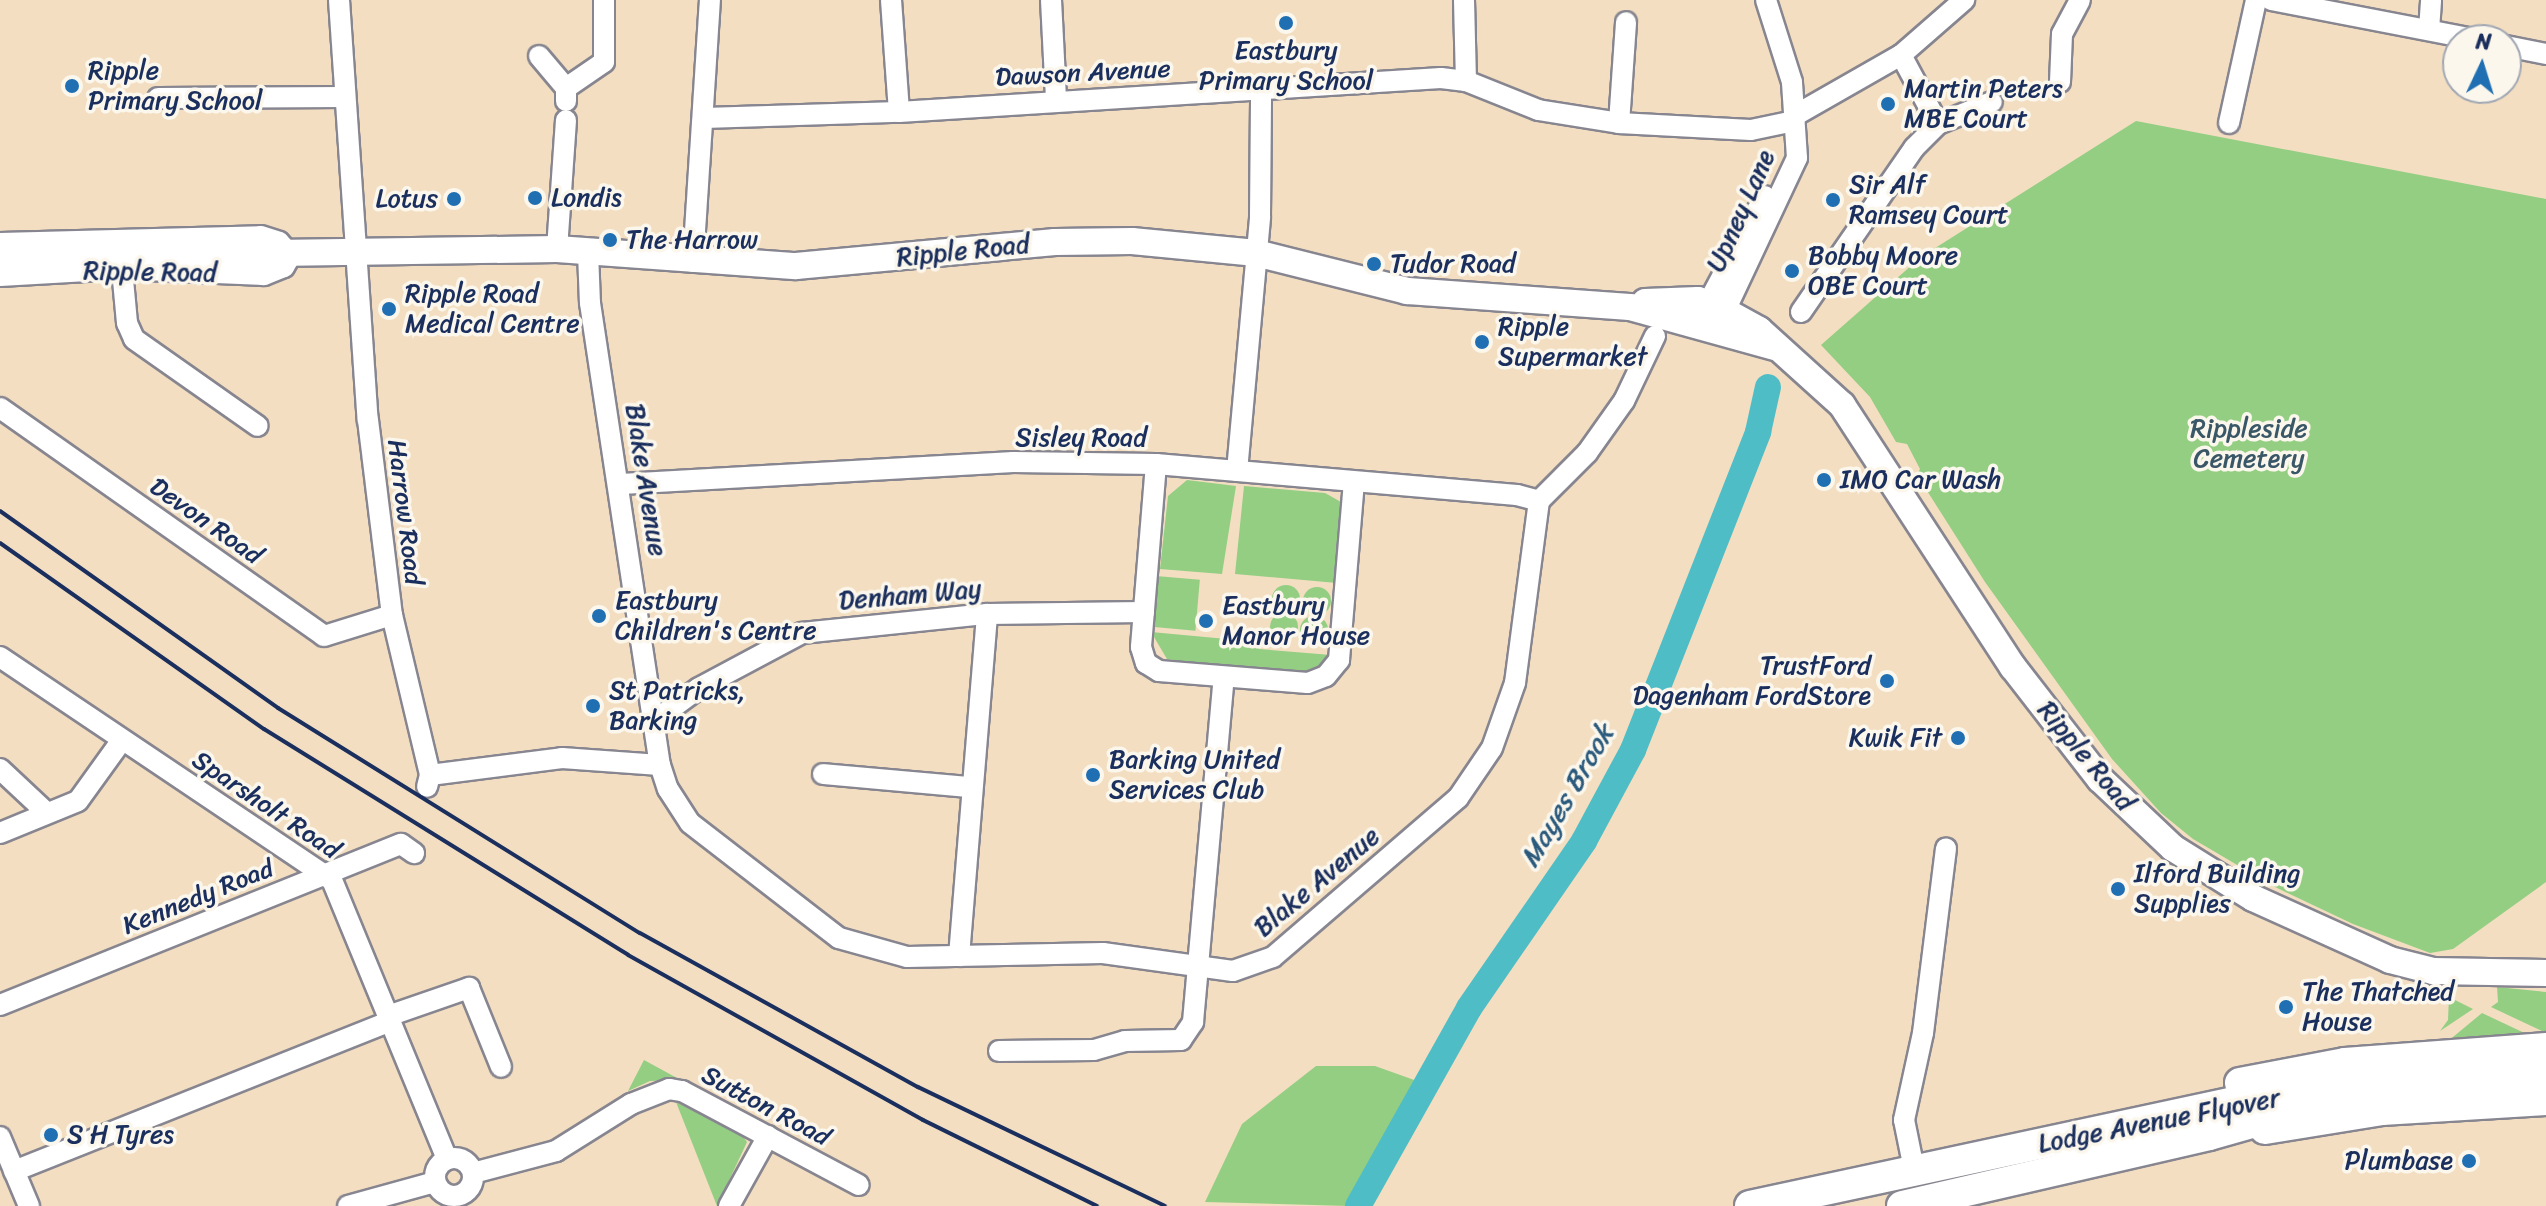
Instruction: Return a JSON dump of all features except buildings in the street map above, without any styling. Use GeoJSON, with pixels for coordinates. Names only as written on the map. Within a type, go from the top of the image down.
{"type":"FeatureCollection","features":[{"type":"Feature","properties":{"kind":"highway"},"geometry":{"type":"LineString","coordinates":[[1750,1206],[2013,1149],[2065,1124],[2345,1063],[2546,1048]]}},
{"type":"Feature","properties":{"kind":"highway","name":"Lodge Avenue Flyover"},"geometry":{"type":"LineString","coordinates":[[2013,1149],[2257,1097],[2306,1096],[2546,1072]]}},
{"type":"Feature","properties":{"kind":"highway","name":"Lodge Avenue Flyover"},"geometry":{"type":"LineString","coordinates":[[2153,1148],[2262,1120],[2306,1096]]}},
{"type":"Feature","properties":{"kind":"highway"},"geometry":{"type":"LineString","coordinates":[[1902,1206],[2153,1148],[2382,1110],[2546,1100]]}},
{"type":"Feature","properties":{"kind":"main road","name":"Ripple Road"},"geometry":{"type":"LineString","coordinates":[[0,257],[557,249],[693,262],[796,266],[1100,240],[1256,253],[1407,291],[1630,307],[1714,317],[1774,347],[1842,405],[2013,667],[2100,779],[2173,848],[2253,898],[2390,960],[2433,971],[2542,976]]}},
{"type":"Feature","properties":{"kind":"street"},"geometry":{"type":"LineString","coordinates":[[566,103],[604,62],[604,0]]}},
{"type":"Feature","properties":{"kind":"street"},"geometry":{"type":"LineString","coordinates":[[693,262],[710,0]]}},
{"type":"Feature","properties":{"kind":"street"},"geometry":{"type":"LineString","coordinates":[[891,0],[899,112]]}},
{"type":"Feature","properties":{"kind":"street"},"geometry":{"type":"LineString","coordinates":[[1051,0],[1056,99]]}},
{"type":"Feature","properties":{"kind":"street"},"geometry":{"type":"LineString","coordinates":[[1464,0],[1466,81]]}},
{"type":"Feature","properties":{"kind":"street"},"geometry":{"type":"LineString","coordinates":[[1766,0],[1792,80],[1794,123],[1901,55],[1964,0]]}},
{"type":"Feature","properties":{"kind":"street"},"geometry":{"type":"LineString","coordinates":[[2060,82],[2062,34],[2080,0]]}},
{"type":"Feature","properties":{"kind":"street"},"geometry":{"type":"LineString","coordinates":[[2229,123],[2256,0]]}},
{"type":"Feature","properties":{"kind":"street"},"geometry":{"type":"LineString","coordinates":[[2271,0],[2442,33]]}},
{"type":"Feature","properties":{"kind":"street"},"geometry":{"type":"LineString","coordinates":[[2429,30],[2431,0]]}},
{"type":"Feature","properties":{"kind":"street","name":"Harrow Road"},"geometry":{"type":"LineString","coordinates":[[336,1],[368,420],[392,615],[428,781],[562,758],[660,765]]}},
{"type":"Feature","properties":{"kind":"street"},"geometry":{"type":"LineString","coordinates":[[1619,123],[1626,22]]}},
{"type":"Feature","properties":{"kind":"street"},"geometry":{"type":"LineString","coordinates":[[2522,49],[2546,54]]}},
{"type":"Feature","properties":{"kind":"street"},"geometry":{"type":"LineString","coordinates":[[1901,55],[1938,124]]}},
{"type":"Feature","properties":{"kind":"street"},"geometry":{"type":"LineString","coordinates":[[539,56],[566,103],[557,249]]}},
{"type":"Feature","properties":{"kind":"street","name":"Dawson Avenue"},"geometry":{"type":"LineString","coordinates":[[704,118],[899,112],[1056,99],[1466,81],[1538,110],[1619,123],[1737,129],[1794,123]]}},
{"type":"Feature","properties":{"kind":"street"},"geometry":{"type":"LineString","coordinates":[[1237,471],[1256,253],[1261,89]]}},
{"type":"Feature","properties":{"kind":"street"},"geometry":{"type":"LineString","coordinates":[[158,98],[345,97]]}},
{"type":"Feature","properties":{"kind":"street"},"geometry":{"type":"LineString","coordinates":[[1801,312],[1905,160],[1938,124],[1992,102]]}},
{"type":"Feature","properties":{"kind":"street","name":"Upney Lane"},"geometry":{"type":"LineString","coordinates":[[1714,317],[1794,123]]}},
{"type":"Feature","properties":{"kind":"street","name":"Ripple Road"},"geometry":{"type":"LineString","coordinates":[[0,243],[261,236],[279,242],[291,255],[284,267],[264,275],[122,269],[0,276]]}},
{"type":"Feature","properties":{"kind":"street","name":"Blake Avenue"},"geometry":{"type":"LineString","coordinates":[[588,252],[590,303],[657,719],[660,765],[690,823],[839,938],[907,957],[1103,953],[1233,971],[1273,957],[1458,798],[1492,748],[1515,683],[1539,501]]}},
{"type":"Feature","properties":{"kind":"street"},"geometry":{"type":"LineString","coordinates":[[122,269],[127,323],[134,339],[258,426]]}},
{"type":"Feature","properties":{"kind":"street"},"geometry":{"type":"LineString","coordinates":[[1539,501],[1587,453],[1624,401],[1655,336]]}},
{"type":"Feature","properties":{"kind":"street","name":"Devon Road"},"geometry":{"type":"LineString","coordinates":[[0,408],[324,636],[392,615]]}},
{"type":"Feature","properties":{"kind":"street","name":"Sisley Road"},"geometry":{"type":"LineString","coordinates":[[621,484],[1013,462],[1156,464],[1539,501]]}},
{"type":"Feature","properties":{"kind":"street"},"geometry":{"type":"LineString","coordinates":[[1156,464],[1141,647],[1146,663],[1159,671],[1308,683],[1326,676],[1339,660],[1354,483]]}},
{"type":"Feature","properties":{"kind":"street","name":"Denham Way"},"geometry":{"type":"LineString","coordinates":[[657,719],[699,688],[802,633],[987,614],[1144,612]]}},
{"type":"Feature","properties":{"kind":"street"},"geometry":{"type":"LineString","coordinates":[[959,956],[969,787],[987,614]]}},
{"type":"Feature","properties":{"kind":"street","name":"Sparsholt Road"},"geometry":{"type":"LineString","coordinates":[[0,657],[323,873],[334,884],[447,1159]]}},
{"type":"Feature","properties":{"kind":"street"},"geometry":{"type":"LineString","coordinates":[[999,1051],[1094,1050],[1125,1041],[1181,1040],[1193,1022],[1201,966],[1224,677]]}},
{"type":"Feature","properties":{"kind":"street"},"geometry":{"type":"LineString","coordinates":[[0,833],[86,793],[122,740]]}},
{"type":"Feature","properties":{"kind":"street"},"geometry":{"type":"LineString","coordinates":[[0,769],[47,813]]}},
{"type":"Feature","properties":{"kind":"street"},"geometry":{"type":"LineString","coordinates":[[823,774],[969,787]]}},
{"type":"Feature","properties":{"kind":"street","name":"Kennedy Road"},"geometry":{"type":"LineString","coordinates":[[0,1005],[401,844],[414,853]]}},
{"type":"Feature","properties":{"kind":"street"},"geometry":{"type":"LineString","coordinates":[[1914,1169],[1904,1120],[1923,1033],[1946,848]]}},
{"type":"Feature","properties":{"kind":"street"},"geometry":{"type":"LineString","coordinates":[[14,1171],[469,988],[501,1067]]}},
{"type":"Feature","properties":{"kind":"street","name":"Sutton Road"},"geometry":{"type":"LineString","coordinates":[[473,1173],[556,1151],[631,1104],[669,1089],[682,1091],[859,1185]]}},
{"type":"Feature","properties":{"kind":"street"},"geometry":{"type":"LineString","coordinates":[[729,1206],[768,1136]]}},
{"type":"Feature","properties":{"kind":"street"},"geometry":{"type":"LineString","coordinates":[[0,1137],[29,1206]]}},
{"type":"Feature","properties":{"kind":"street"},"geometry":{"type":"LineString","coordinates":[[447,1159],[461,1159],[473,1173],[471,1187],[462,1195],[444,1194],[435,1182],[438,1166],[447,1159]]}},
{"type":"Feature","properties":{"kind":"street"},"geometry":{"type":"LineString","coordinates":[[348,1206],[435,1182]]}},
{"type":"Feature","properties":{"kind":"green space","name":"Rippleside Cemetery"},"geometry":{"type":"Polygon","coordinates":[[[2136,121],[2546,199],[2546,882],[2453,949],[2430,953],[2353,924],[2273,886],[2193,839],[2161,813],[2112,759],[1985,582],[1917,475],[1920,469],[1907,444],[1896,442],[1870,397],[1821,345],[1921,257],[2136,121]]]}},
{"type":"Feature","properties":{"kind":"green space"},"geometry":{"type":"Polygon","coordinates":[[[1187,480],[1236,486],[1222,574],[1160,569],[1168,496],[1187,480]]]}},
{"type":"Feature","properties":{"kind":"green space"},"geometry":{"type":"Polygon","coordinates":[[[1244,486],[1325,493],[1341,502],[1337,583],[1235,574],[1244,486]]]}},
{"type":"Feature","properties":{"kind":"green space"},"geometry":{"type":"Polygon","coordinates":[[[1156,576],[1200,580],[1195,631],[1152,627],[1156,576]]]}},
{"type":"Feature","properties":{"kind":"green space"},"geometry":{"type":"Polygon","coordinates":[[[1286,585],[1296,589],[1300,599],[1296,609],[1286,613],[1276,609],[1272,599],[1276,589],[1286,585]]]}},
{"type":"Feature","properties":{"kind":"green space"},"geometry":{"type":"Polygon","coordinates":[[[1317,587],[1327,591],[1331,601],[1327,611],[1317,615],[1307,611],[1303,601],[1307,591],[1317,587]]]}},
{"type":"Feature","properties":{"kind":"green space"},"geometry":{"type":"Polygon","coordinates":[[[1284,613],[1294,617],[1298,627],[1294,637],[1284,641],[1274,637],[1270,627],[1274,617],[1284,613]]]}},
{"type":"Feature","properties":{"kind":"green space"},"geometry":{"type":"Polygon","coordinates":[[[1314,616],[1324,620],[1328,630],[1324,640],[1314,644],[1304,640],[1300,630],[1304,620],[1314,616]]]}},
{"type":"Feature","properties":{"kind":"green space"},"geometry":{"type":"Polygon","coordinates":[[[1151,632],[1259,642],[1259,649],[1331,655],[1324,674],[1196,664],[1167,659],[1151,632]]]}},
{"type":"Feature","properties":{"kind":"green space"},"geometry":{"type":"Polygon","coordinates":[[[2497,987],[2546,992],[2546,1033],[2491,1007],[2498,1002],[2497,987]]]}},
{"type":"Feature","properties":{"kind":"green space"},"geometry":{"type":"Polygon","coordinates":[[[2449,997],[2473,1009],[2440,1031],[2448,1020],[2449,997]]]}},
{"type":"Feature","properties":{"kind":"green space"},"geometry":{"type":"Polygon","coordinates":[[[2482,1013],[2535,1038],[2447,1042],[2482,1013]]]}},
{"type":"Feature","properties":{"kind":"green space"},"geometry":{"type":"Polygon","coordinates":[[[644,1060],[676,1080],[650,1081],[628,1091],[644,1060]]]}},
{"type":"Feature","properties":{"kind":"green space"},"geometry":{"type":"Polygon","coordinates":[[[1316,1066],[1375,1066],[1417,1081],[1348,1206],[1205,1202],[1242,1124],[1316,1066]]]}},
{"type":"Feature","properties":{"kind":"green space"},"geometry":{"type":"Polygon","coordinates":[[[676,1102],[741,1134],[747,1142],[717,1206],[676,1102]]]}},
{"type":"Feature","properties":{"kind":"waterway","name":"Mayes Brook"},"geometry":{"type":"LineString","coordinates":[[1358,1206],[1469,1008],[1584,841],[1633,750],[1758,432],[1768,387]]}},
{"type":"Feature","properties":{"kind":"railway"},"geometry":{"type":"LineString","coordinates":[[0,511],[278,708],[640,933],[918,1087],[1165,1206]]}},
{"type":"Feature","properties":{"kind":"railway"},"geometry":{"type":"LineString","coordinates":[[0,543],[264,729],[628,955],[923,1120],[1097,1206]]}},
{"type":"Feature","properties":{"kind":"place","name":"Eastbury Primary School"},"geometry":{"type":"Point","coordinates":[1286,23]}},
{"type":"Feature","properties":{"kind":"place","name":"Ripple Primary School"},"geometry":{"type":"Point","coordinates":[72,86]}},
{"type":"Feature","properties":{"kind":"place","name":"Martin Peters MBE Court"},"geometry":{"type":"Point","coordinates":[1888,104]}},
{"type":"Feature","properties":{"kind":"place","name":"Londis"},"geometry":{"type":"Point","coordinates":[535,198]}},
{"type":"Feature","properties":{"kind":"place","name":"Lotus"},"geometry":{"type":"Point","coordinates":[454,199]}},
{"type":"Feature","properties":{"kind":"place","name":"Sir Alf Ramsey Court"},"geometry":{"type":"Point","coordinates":[1833,200]}},
{"type":"Feature","properties":{"kind":"place","name":"The Harrow"},"geometry":{"type":"Point","coordinates":[610,240]}},
{"type":"Feature","properties":{"kind":"place","name":"Tudor Road"},"geometry":{"type":"Point","coordinates":[1374,264]}},
{"type":"Feature","properties":{"kind":"place","name":"Bobby Moore OBE Court"},"geometry":{"type":"Point","coordinates":[1792,271]}},
{"type":"Feature","properties":{"kind":"place","name":"Ripple Road Medical Centre"},"geometry":{"type":"Point","coordinates":[389,309]}},
{"type":"Feature","properties":{"kind":"place","name":"Ripple Supermarket"},"geometry":{"type":"Point","coordinates":[1482,342]}},
{"type":"Feature","properties":{"kind":"place","name":"IMO Car Wash"},"geometry":{"type":"Point","coordinates":[1824,480]}},
{"type":"Feature","properties":{"kind":"place","name":"Eastbury Children's Centre"},"geometry":{"type":"Point","coordinates":[599,616]}},
{"type":"Feature","properties":{"kind":"place","name":"Eastbury Manor House"},"geometry":{"type":"Point","coordinates":[1206,621]}},
{"type":"Feature","properties":{"kind":"place","name":"TrustFord Dagenham FordStore"},"geometry":{"type":"Point","coordinates":[1887,681]}},
{"type":"Feature","properties":{"kind":"place","name":"St Patricks, Barking"},"geometry":{"type":"Point","coordinates":[593,706]}},
{"type":"Feature","properties":{"kind":"place","name":"Kwik Fit"},"geometry":{"type":"Point","coordinates":[1958,738]}},
{"type":"Feature","properties":{"kind":"place","name":"Barking United Services Club"},"geometry":{"type":"Point","coordinates":[1093,775]}},
{"type":"Feature","properties":{"kind":"place","name":"Ilford Building Supplies"},"geometry":{"type":"Point","coordinates":[2118,889]}},
{"type":"Feature","properties":{"kind":"place","name":"The Thatched House"},"geometry":{"type":"Point","coordinates":[2286,1007]}},
{"type":"Feature","properties":{"kind":"place","name":"S H Tyres"},"geometry":{"type":"Point","coordinates":[51,1135]}},
{"type":"Feature","properties":{"kind":"place","name":"Plumbase"},"geometry":{"type":"Point","coordinates":[2469,1161]}}]}
